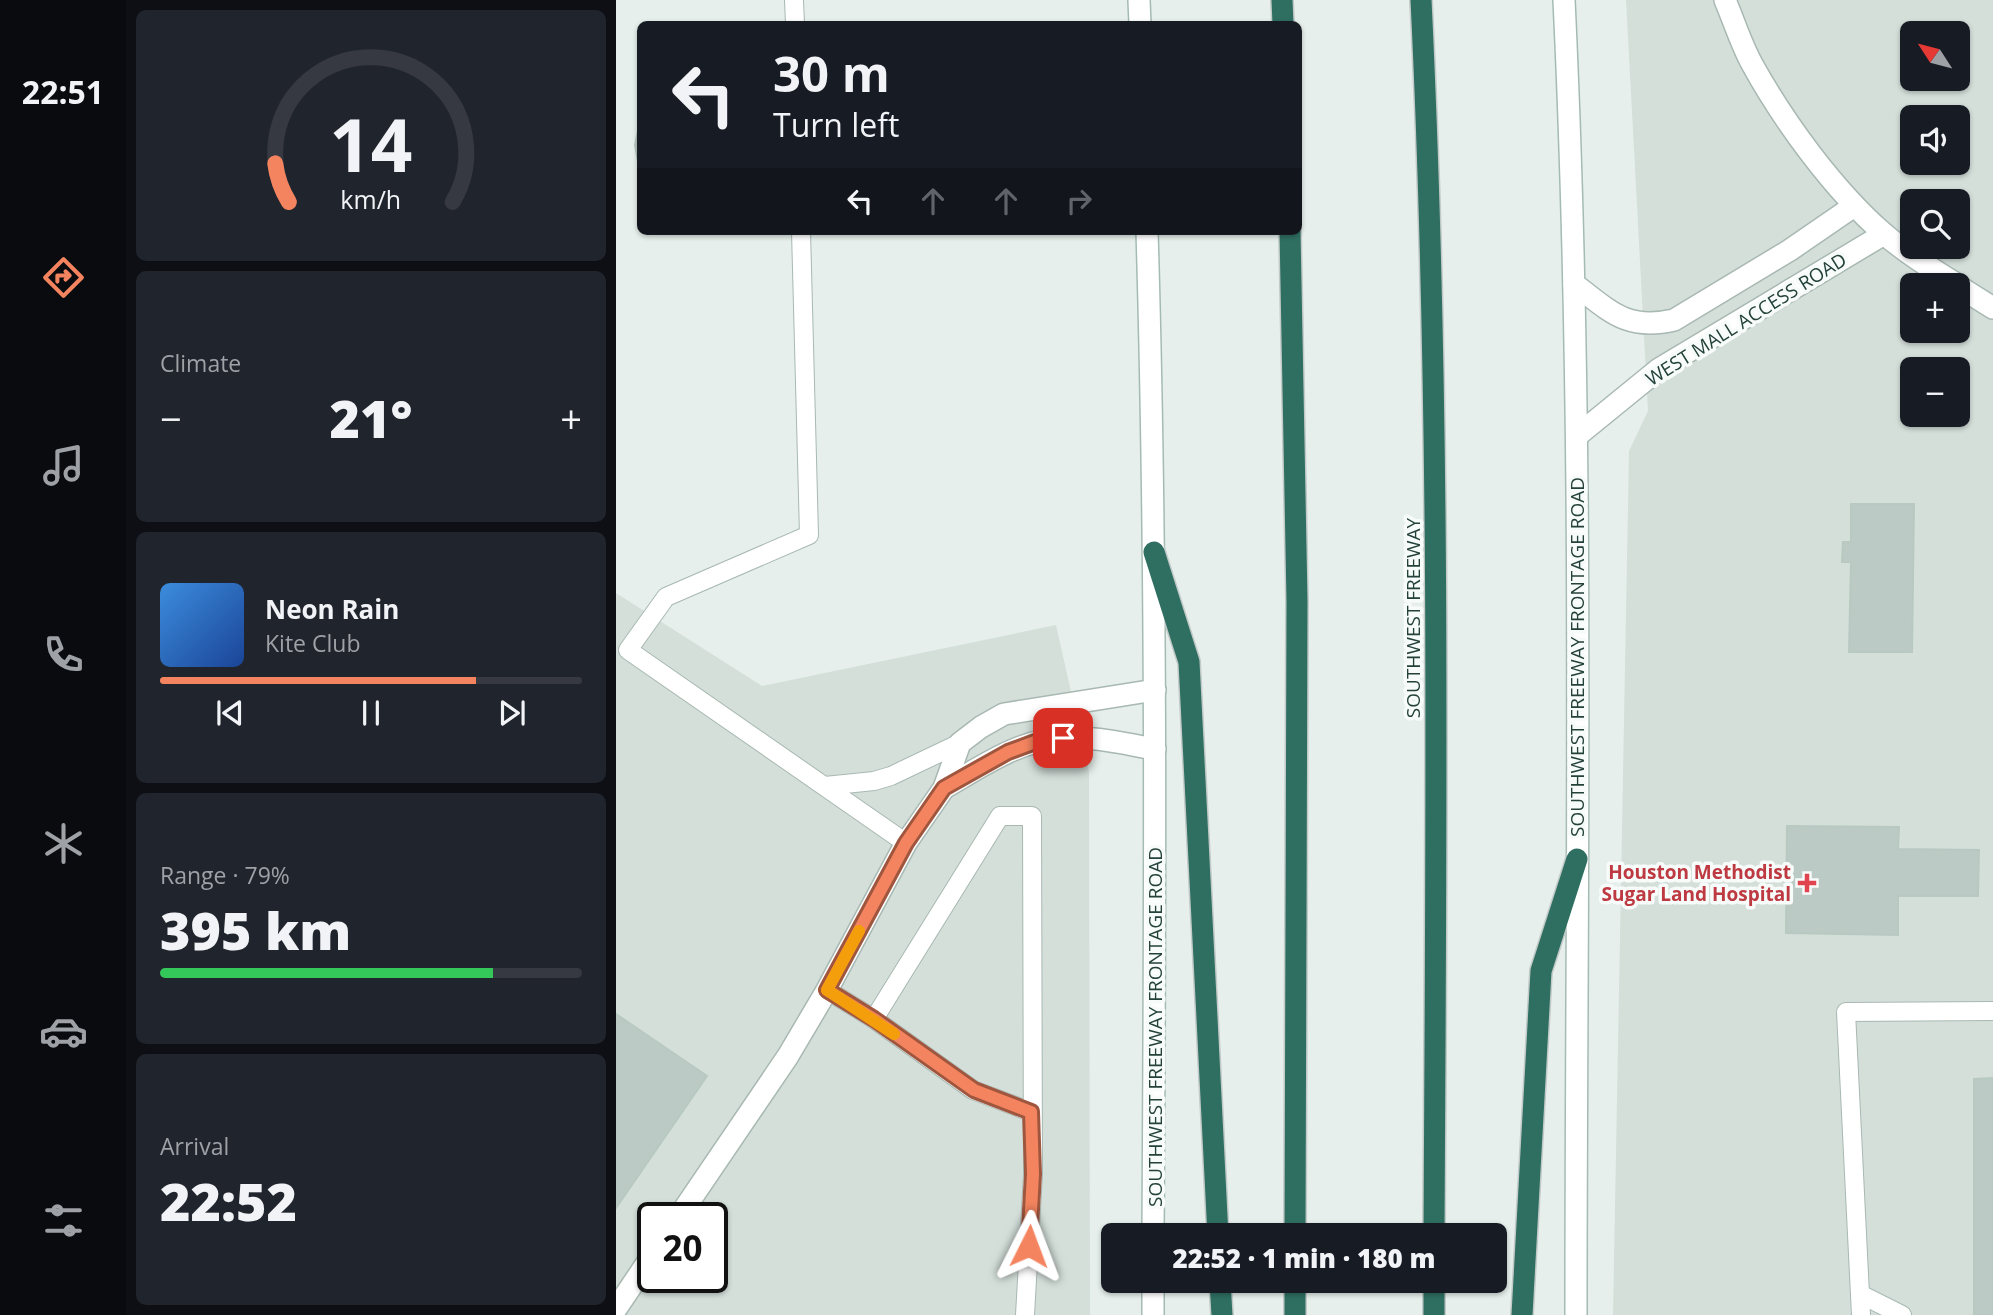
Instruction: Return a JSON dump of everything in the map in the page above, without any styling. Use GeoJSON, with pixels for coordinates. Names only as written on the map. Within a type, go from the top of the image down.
{"type":"FeatureCollection","features":[{"type":"Feature","properties":{"kind":"highway"},"geometry":{"type":"LineString","coordinates":[[1282,0],[1283,21]]}},
{"type":"Feature","properties":{"kind":"highway","name":"SOUTHWEST FREEWAY"},"geometry":{"type":"LineString","coordinates":[[1421,0],[1431,278],[1435,508],[1434,1223]]}},
{"type":"Feature","properties":{"kind":"highway"},"geometry":{"type":"LineString","coordinates":[[1290,235],[1297,601],[1295,1223]]}},
{"type":"Feature","properties":{"kind":"highway"},"geometry":{"type":"LineString","coordinates":[[1154,552],[1189,662],[1217,1223]]}},
{"type":"Feature","properties":{"kind":"highway"},"geometry":{"type":"LineString","coordinates":[[1522,1315],[1541,971],[1577,859]]}},
{"type":"Feature","properties":{"kind":"highway"},"geometry":{"type":"LineString","coordinates":[[1221,1293],[1222,1315]]}},
{"type":"Feature","properties":{"kind":"highway"},"geometry":{"type":"LineString","coordinates":[[1295,1293],[1295,1315]]}},
{"type":"Feature","properties":{"kind":"highway"},"geometry":{"type":"LineString","coordinates":[[1434,1293],[1434,1315]]}},
{"type":"Feature","properties":{"kind":"main road"},"geometry":{"type":"LineString","coordinates":[[1139,0],[1140,21]]}},
{"type":"Feature","properties":{"kind":"main road","name":"SOUTHWEST FREEWAY FRONTAGE ROAD"},"geometry":{"type":"LineString","coordinates":[[1564,0],[1578,435],[1576,1315]]}},
{"type":"Feature","properties":{"kind":"main road"},"geometry":{"type":"LineString","coordinates":[[1725,0],[1751,63],[1810,153],[1854,206],[1884,234],[1939,273]]}},
{"type":"Feature","properties":{"kind":"main road","name":"WEST MALL ACCESS ROAD"},"geometry":{"type":"LineString","coordinates":[[1574,284],[1614,314],[1633,322],[1654,324],[1674,320],[1790,250],[1854,206]]}},
{"type":"Feature","properties":{"kind":"main road","name":"WEST MALL ACCESS ROAD"},"geometry":{"type":"LineString","coordinates":[[1578,435],[1659,369],[1884,234]]}},
{"type":"Feature","properties":{"kind":"main road","name":"SOUTHWEST FREEWAY FRONTAGE ROAD"},"geometry":{"type":"LineString","coordinates":[[1147,235],[1154,552],[1156,840],[1153,1223]]}},
{"type":"Feature","properties":{"kind":"main road"},"geometry":{"type":"LineString","coordinates":[[1970,293],[1993,307]]}},
{"type":"Feature","properties":{"kind":"main road"},"geometry":{"type":"LineString","coordinates":[[689,1202],[788,1055],[827,990],[906,843],[944,788],[960,743],[1004,714],[1155,690]]}},
{"type":"Feature","properties":{"kind":"main road"},"geometry":{"type":"LineString","coordinates":[[944,788],[1008,752],[1035,742],[1063,738],[1111,741],[1155,749]]}},
{"type":"Feature","properties":{"kind":"main road"},"geometry":{"type":"LineString","coordinates":[[616,1309],[637,1278]]}},
{"type":"Feature","properties":{"kind":"main road"},"geometry":{"type":"LineString","coordinates":[[1153,1293],[1153,1315]]}},
{"type":"Feature","properties":{"kind":"lane"},"geometry":{"type":"LineString","coordinates":[[794,0],[795,21]]}},
{"type":"Feature","properties":{"kind":"lane"},"geometry":{"type":"LineString","coordinates":[[800,235],[808,535],[666,597],[622,649],[906,843]]}},
{"type":"Feature","properties":{"kind":"lane"},"geometry":{"type":"LineString","coordinates":[[825,786],[874,781],[891,776],[960,743]]}},
{"type":"Feature","properties":{"kind":"lane"},"geometry":{"type":"LineString","coordinates":[[874,1019],[1000,816],[1031,816],[1033,1174],[1024,1315]]}},
{"type":"Feature","properties":{"kind":"lane"},"geometry":{"type":"LineString","coordinates":[[827,990],[874,1019],[974,1090],[1031,1112]]}},
{"type":"Feature","properties":{"kind":"lane"},"geometry":{"type":"LineString","coordinates":[[1861,1315],[1846,1012],[1993,1011]]}},
{"type":"Feature","properties":{"kind":"lane"},"geometry":{"type":"LineString","coordinates":[[1860,1294],[1902,1315]]}},
{"type":"Feature","properties":{"kind":"shaded area","name":"Houston Methodist Sugar Land Hospital"},"geometry":{"type":"Polygon","coordinates":[[[1626,0],[1993,0],[1993,1315],[1613,1315],[1629,451],[1648,411],[1626,0]]]}},
{"type":"Feature","properties":{"kind":"shaded area"},"geometry":{"type":"Polygon","coordinates":[[[616,593],[762,686],[1056,625],[1089,772],[1090,1315],[616,1315],[616,593]]]}},
{"type":"Feature","properties":{"kind":"building"},"geometry":{"type":"Polygon","coordinates":[[[1851,504],[1914,504],[1912,652],[1849,652],[1851,562],[1842,562],[1843,542],[1851,542],[1851,504]]]}},
{"type":"Feature","properties":{"kind":"building"},"geometry":{"type":"Polygon","coordinates":[[[1787,826],[1899,827],[1898,849],[1979,850],[1978,896],[1898,896],[1898,935],[1786,933],[1787,826]]]}},
{"type":"Feature","properties":{"kind":"building"},"geometry":{"type":"Polygon","coordinates":[[[616,1014],[707,1076],[616,1208],[616,1014]]]}},
{"type":"Feature","properties":{"kind":"building"},"geometry":{"type":"Polygon","coordinates":[[[1993,1078],[1993,1315],[1974,1315],[1974,1079],[1993,1078]]]}},
{"type":"Feature","properties":{"kind":"slow traffic"},"geometry":{"type":"LineString","coordinates":[[859,931],[827,990],[894,1034]]}},
{"type":"Feature","properties":{"kind":"place","name":"Houston Methodist Sugar Land Hospital"},"geometry":{"type":"Point","coordinates":[1807,883]}},
{"type":"Feature","properties":{"kind":"route"},"geometry":{"type":"LineString","coordinates":[[1029,1246],[1033,1174],[1031,1112],[974,1090],[874,1019],[827,990],[906,843],[944,788],[1008,752],[1035,742],[1063,738]]}}]}
